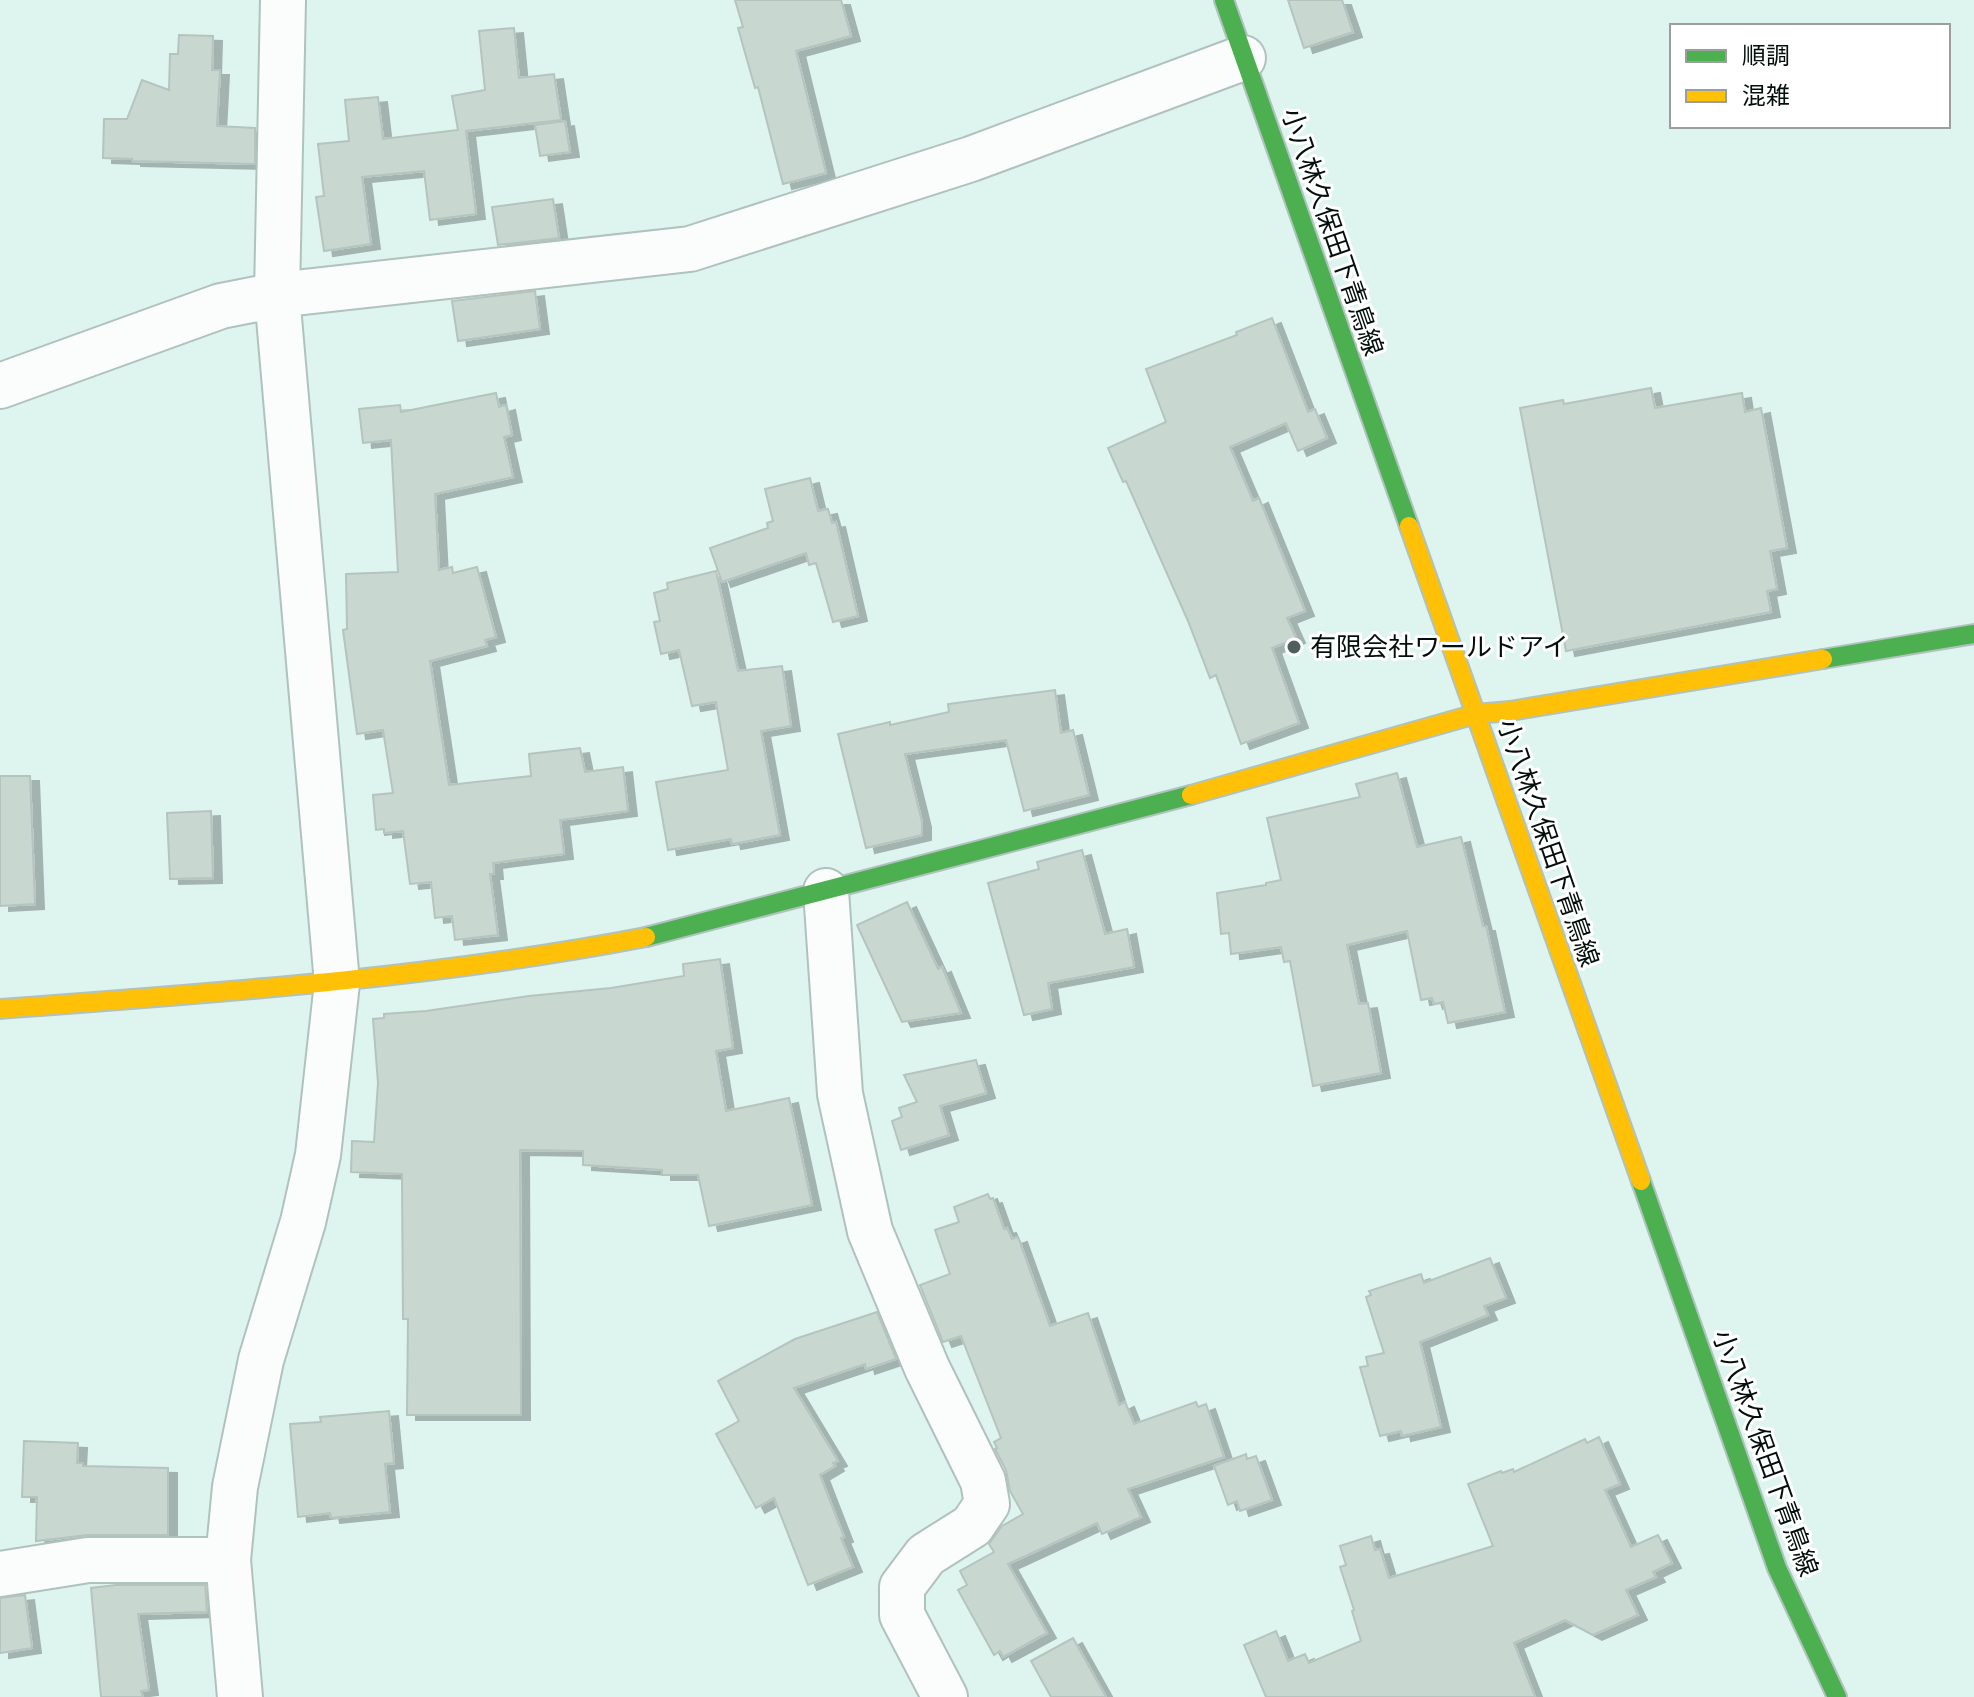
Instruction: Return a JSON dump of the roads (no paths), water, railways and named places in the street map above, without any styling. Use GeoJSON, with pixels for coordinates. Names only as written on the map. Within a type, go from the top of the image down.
{"type":"FeatureCollection","features":[{"type":"Feature","properties":{"kind":"street"},"geometry":{"type":"LineString","coordinates":[[240,1697],[228,1560],[235,1487],[261,1360],[303,1222],[318,1155],[337,983],[277,295],[283,0]]}},
{"type":"Feature","properties":{"kind":"street","name":"小八林久保田下青鳥線"},"geometry":{"type":"LineString","coordinates":[[1224,0],[1777,1568],[1837,1697]]}},
{"type":"Feature","properties":{"kind":"street"},"geometry":{"type":"LineString","coordinates":[[0,386],[221,306],[277,295],[690,249],[971,159],[1243,58]]}},
{"type":"Feature","properties":{"kind":"street"},"geometry":{"type":"LineString","coordinates":[[0,1009],[337,983],[577,952],[671,932],[1245,781],[1476,714],[1510,711],[1974,634]]}},
{"type":"Feature","properties":{"kind":"street"},"geometry":{"type":"LineString","coordinates":[[826,891],[840,1094],[870,1231],[927,1368],[983,1481],[987,1504],[972,1526],[926,1555],[902,1587],[902,1615],[945,1697]]}},
{"type":"Feature","properties":{"kind":"street"},"geometry":{"type":"LineString","coordinates":[[0,1574],[88,1560],[228,1560]]}},
{"type":"Feature","properties":{"kind":"place","name":"有限会社ワールドアイ"},"geometry":{"type":"Point","coordinates":[1294,647]}}]}
